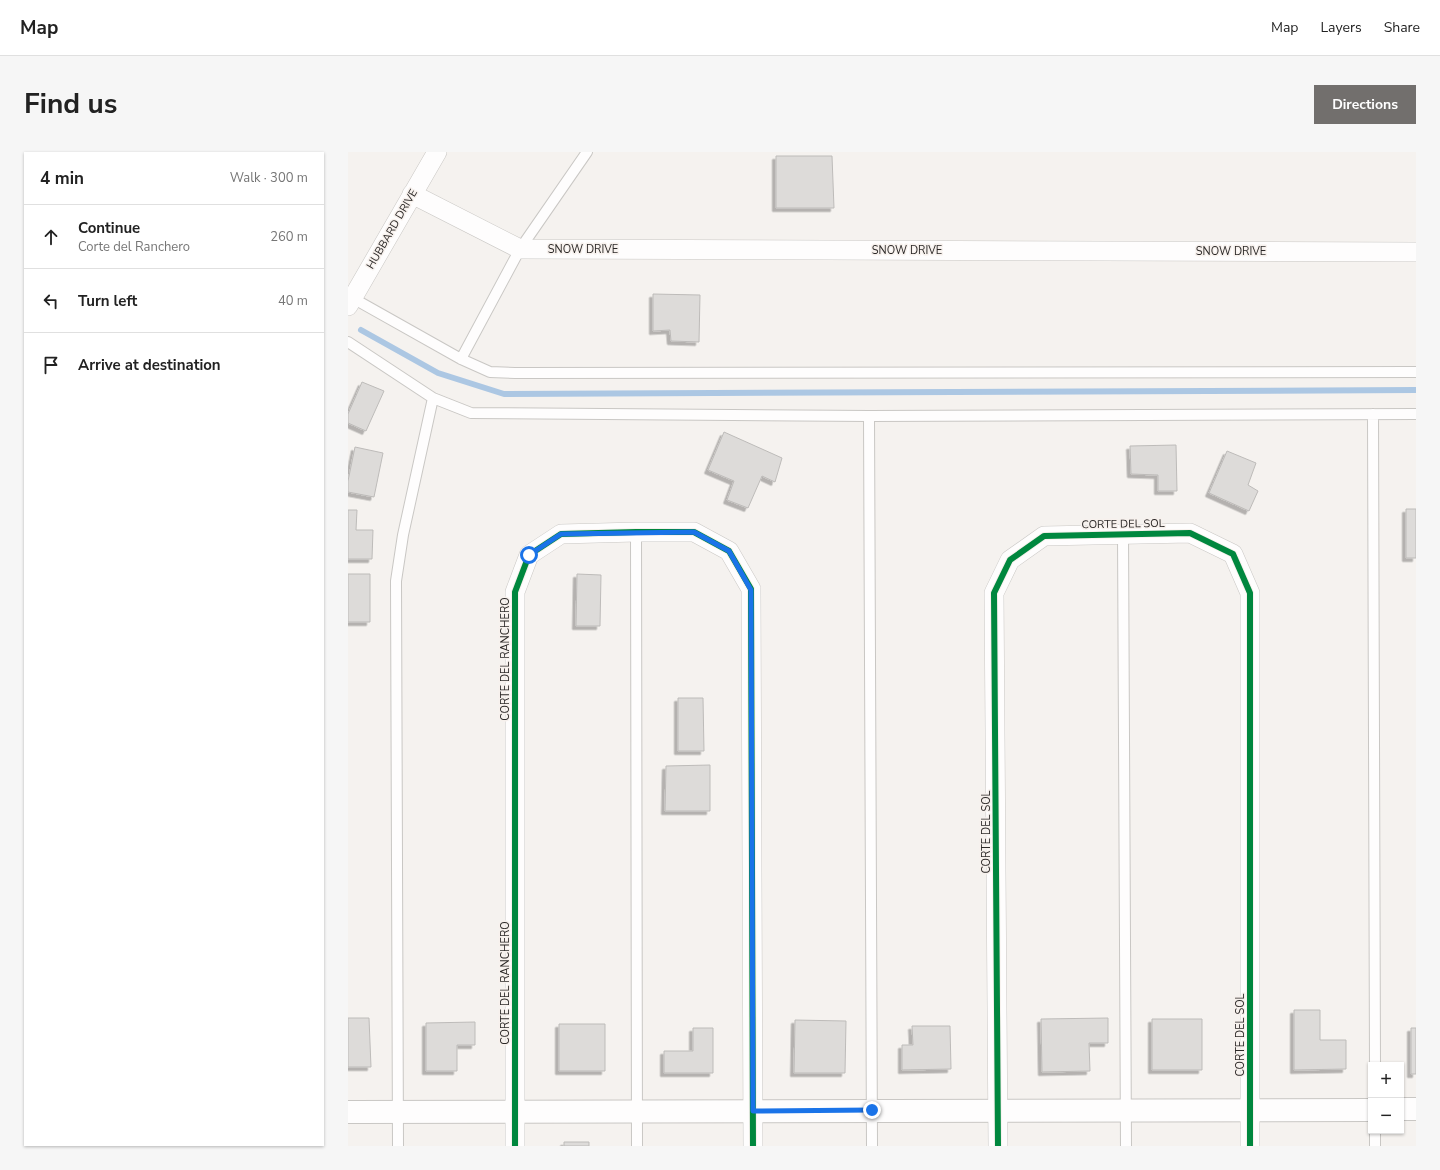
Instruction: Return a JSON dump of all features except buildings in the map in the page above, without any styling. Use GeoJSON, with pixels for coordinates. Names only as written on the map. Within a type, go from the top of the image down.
{"type":"FeatureCollection","features":[{"type":"Feature","properties":{"kind":"street","name":"HUBBARD DRIVE"},"geometry":{"type":"LineString","coordinates":[[350,299],[437,152]]}},
{"type":"Feature","properties":{"kind":"street","name":"SNOW DRIVE"},"geometry":{"type":"LineString","coordinates":[[412,194],[520,249],[1416,252]]}},
{"type":"Feature","properties":{"kind":"street","name":"CORTE DEL RANCHERO"},"geometry":{"type":"LineString","coordinates":[[515,1146],[514,592],[529,555],[561,534],[694,532],[729,551],[751,590],[753,1146]]}},
{"type":"Feature","properties":{"kind":"street","name":"CORTE DEL SOL"},"geometry":{"type":"LineString","coordinates":[[998,1146],[994,593],[1010,560],[1044,536],[1190,533],[1233,554],[1250,593],[1250,1146]]}},
{"type":"Feature","properties":{"kind":"street"},"geometry":{"type":"LineString","coordinates":[[1404,1110],[1416,1109]]}},
{"type":"Feature","properties":{"kind":"street"},"geometry":{"type":"LineString","coordinates":[[348,1112],[1368,1110]]}},
{"type":"Feature","properties":{"kind":"lane"},"geometry":{"type":"LineString","coordinates":[[461,359],[520,249],[587,152]]}},
{"type":"Feature","properties":{"kind":"lane"},"geometry":{"type":"LineString","coordinates":[[350,299],[461,359],[490,372],[515,374],[1416,372]]}},
{"type":"Feature","properties":{"kind":"lane"},"geometry":{"type":"LineString","coordinates":[[348,342],[434,398],[471,413],[869,416],[1416,414]]}},
{"type":"Feature","properties":{"kind":"lane"},"geometry":{"type":"LineString","coordinates":[[398,1146],[396,581],[403,535],[434,398]]}},
{"type":"Feature","properties":{"kind":"lane"},"geometry":{"type":"LineString","coordinates":[[1373,414],[1375,1062]]}},
{"type":"Feature","properties":{"kind":"lane"},"geometry":{"type":"LineString","coordinates":[[869,416],[872,1146]]}},
{"type":"Feature","properties":{"kind":"lane"},"geometry":{"type":"LineString","coordinates":[[636,532],[637,1146]]}},
{"type":"Feature","properties":{"kind":"lane"},"geometry":{"type":"LineString","coordinates":[[1123,534],[1126,1146]]}},
{"type":"Feature","properties":{"kind":"lane"},"geometry":{"type":"LineString","coordinates":[[1375,1134],[1375,1146]]}},
{"type":"Feature","properties":{"kind":"waterway"},"geometry":{"type":"LineString","coordinates":[[361,330],[438,373],[504,394],[1416,390]]}},
{"type":"Feature","properties":{"kind":"cycle path"},"geometry":{"type":"LineString","coordinates":[[515,1146],[515,592],[529,555],[561,534],[636,532],[694,532],[729,551],[751,589],[753,1146]]}},
{"type":"Feature","properties":{"kind":"cycle path"},"geometry":{"type":"LineString","coordinates":[[998,1146],[994,593],[1010,560],[1044,536],[1190,533],[1233,554],[1250,593],[1250,1146]]}},
{"type":"Feature","properties":{"kind":"route"},"geometry":{"type":"LineString","coordinates":[[529,555],[561,534],[636,532],[694,532],[729,551],[751,590],[753,1111],[872,1110]]}}]}
